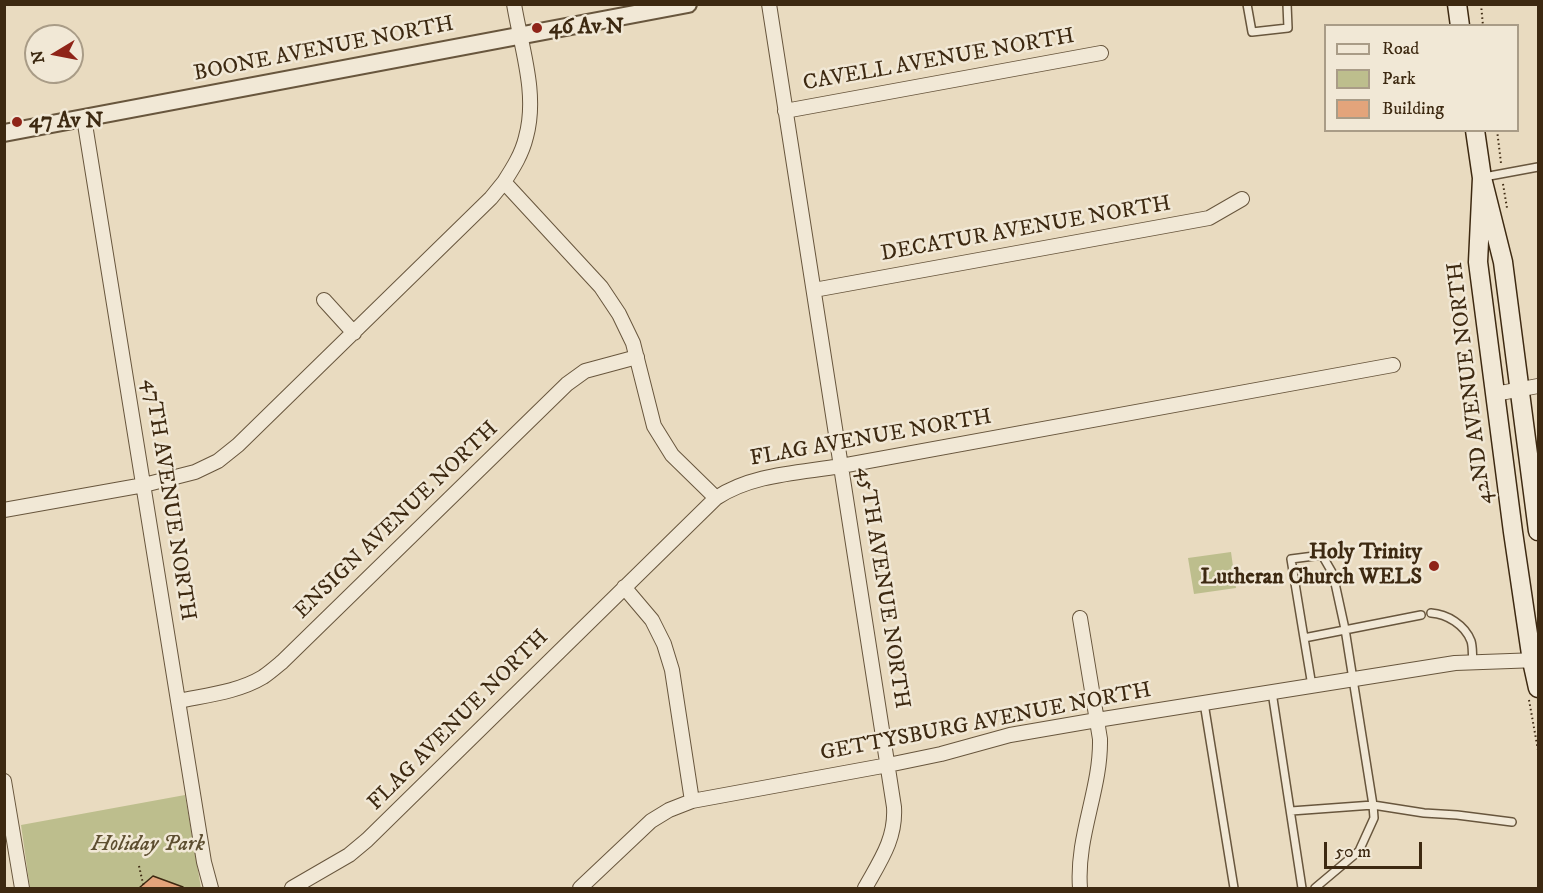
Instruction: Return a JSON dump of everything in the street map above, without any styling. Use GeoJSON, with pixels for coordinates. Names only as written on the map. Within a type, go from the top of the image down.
{"type":"FeatureCollection","features":[{"type":"Feature","properties":{"kind":"main road"},"geometry":{"type":"LineString","coordinates":[[1457,4],[1460,24]]}},
{"type":"Feature","properties":{"kind":"main road","name":"42ND AVENUE NORTH"},"geometry":{"type":"LineString","coordinates":[[1475,132],[1482,178],[1503,262],[1539,531]]}},
{"type":"Feature","properties":{"kind":"main road","name":"42ND AVENUE NORTH"},"geometry":{"type":"LineString","coordinates":[[1482,178],[1478,262],[1495,394],[1535,661],[1533,692]]}},
{"type":"Feature","properties":{"kind":"street"},"geometry":{"type":"LineString","coordinates":[[4,510],[144,485],[195,472],[218,460],[238,445],[491,198],[517,161],[526,137],[530,113],[529,87],[514,4]]}},
{"type":"Feature","properties":{"kind":"street","name":"BOONE AVENUE NORTH"},"geometry":{"type":"LineString","coordinates":[[4,133],[688,4]]}},
{"type":"Feature","properties":{"kind":"street","name":"45TH AVENUE NORTH"},"geometry":{"type":"LineString","coordinates":[[769,4],[895,822],[892,837],[865,888]]}},
{"type":"Feature","properties":{"kind":"street","name":"CAVELL AVENUE NORTH"},"geometry":{"type":"LineString","coordinates":[[785,111],[1101,53]]}},
{"type":"Feature","properties":{"kind":"street","name":"47TH AVENUE NORTH"},"geometry":{"type":"LineString","coordinates":[[84,118],[204,862],[211,888]]}},
{"type":"Feature","properties":{"kind":"street"},"geometry":{"type":"LineString","coordinates":[[504,182],[601,287],[619,314],[637,357],[654,426],[662,441],[672,455],[716,498]]}},
{"type":"Feature","properties":{"kind":"street","name":"DECATUR AVENUE NORTH"},"geometry":{"type":"LineString","coordinates":[[814,290],[1209,218],[1242,199]]}},
{"type":"Feature","properties":{"kind":"street"},"geometry":{"type":"LineString","coordinates":[[324,300],[354,333]]}},
{"type":"Feature","properties":{"kind":"street","name":"ENSIGN AVENUE NORTH"},"geometry":{"type":"LineString","coordinates":[[178,701],[220,693],[264,676],[282,662],[567,384],[585,370],[637,357]]}},
{"type":"Feature","properties":{"kind":"street","name":"FLAG AVENUE NORTH"},"geometry":{"type":"LineString","coordinates":[[292,888],[349,855],[368,840],[716,498],[742,484],[757,479],[841,466],[1393,365]]}},
{"type":"Feature","properties":{"kind":"street"},"geometry":{"type":"LineString","coordinates":[[1495,394],[1539,386]]}},
{"type":"Feature","properties":{"kind":"street"},"geometry":{"type":"LineString","coordinates":[[624,587],[652,620],[664,644],[672,670],[692,801]]}},
{"type":"Feature","properties":{"kind":"street"},"geometry":{"type":"LineString","coordinates":[[1080,618],[1097,720],[1100,755],[1081,843],[1080,888]]}},
{"type":"Feature","properties":{"kind":"street","name":"GETTYSBURG AVENUE NORTH"},"geometry":{"type":"LineString","coordinates":[[580,888],[651,821],[669,810],[692,801],[941,754],[1010,735],[1204,702],[1473,662],[1535,661]]}},
{"type":"Feature","properties":{"kind":"street"},"geometry":{"type":"LineString","coordinates":[[4,781],[22,888]]}},
{"type":"Feature","properties":{"kind":"lane"},"geometry":{"type":"LineString","coordinates":[[1247,4],[1252,32],[1288,28],[1287,4]]}},
{"type":"Feature","properties":{"kind":"lane"},"geometry":{"type":"LineString","coordinates":[[1482,178],[1539,167]]}},
{"type":"Feature","properties":{"kind":"lane"},"geometry":{"type":"LineString","coordinates":[[1312,686],[1291,559],[1322,555],[1333,574],[1346,629],[1374,818],[1359,851],[1314,888]]}},
{"type":"Feature","properties":{"kind":"lane"},"geometry":{"type":"LineString","coordinates":[[1431,613],[1442,614],[1452,619],[1460,627],[1470,641],[1473,662]]}},
{"type":"Feature","properties":{"kind":"lane"},"geometry":{"type":"LineString","coordinates":[[1304,638],[1421,615]]}},
{"type":"Feature","properties":{"kind":"lane"},"geometry":{"type":"LineString","coordinates":[[1272,692],[1302,888]]}},
{"type":"Feature","properties":{"kind":"lane"},"geometry":{"type":"LineString","coordinates":[[1204,702],[1233,888]]}},
{"type":"Feature","properties":{"kind":"lane"},"geometry":{"type":"LineString","coordinates":[[1291,811],[1373,805],[1512,822]]}},
{"type":"Feature","properties":{"kind":"path"},"geometry":{"type":"LineString","coordinates":[[1481,4],[1483,24]]}},
{"type":"Feature","properties":{"kind":"path"},"geometry":{"type":"LineString","coordinates":[[1533,692],[1539,750]]}},
{"type":"Feature","properties":{"kind":"path"},"geometry":{"type":"LineString","coordinates":[[139,866],[144,888]]}},
{"type":"Feature","properties":{"kind":"green space"},"geometry":{"type":"Polygon","coordinates":[[[1231,552],[1236,588],[1194,594],[1188,558],[1231,552]]]}},
{"type":"Feature","properties":{"kind":"green space","name":"Holiday Park"},"geometry":{"type":"Polygon","coordinates":[[[185,795],[201,888],[30,888],[21,825],[185,795]]]}},
{"type":"Feature","properties":{"kind":"building"},"geometry":{"type":"Polygon","coordinates":[[[153,876],[183,887],[183,888],[139,888],[153,876]]]}},
{"type":"Feature","properties":{"kind":"place","name":"46 Av N"},"geometry":{"type":"Point","coordinates":[537,28]}},
{"type":"Feature","properties":{"kind":"place","name":"47 Av N"},"geometry":{"type":"Point","coordinates":[17,122]}},
{"type":"Feature","properties":{"kind":"place","name":"Holy Trinity Lutheran Church WELS"},"geometry":{"type":"Point","coordinates":[1434,566]}}]}
